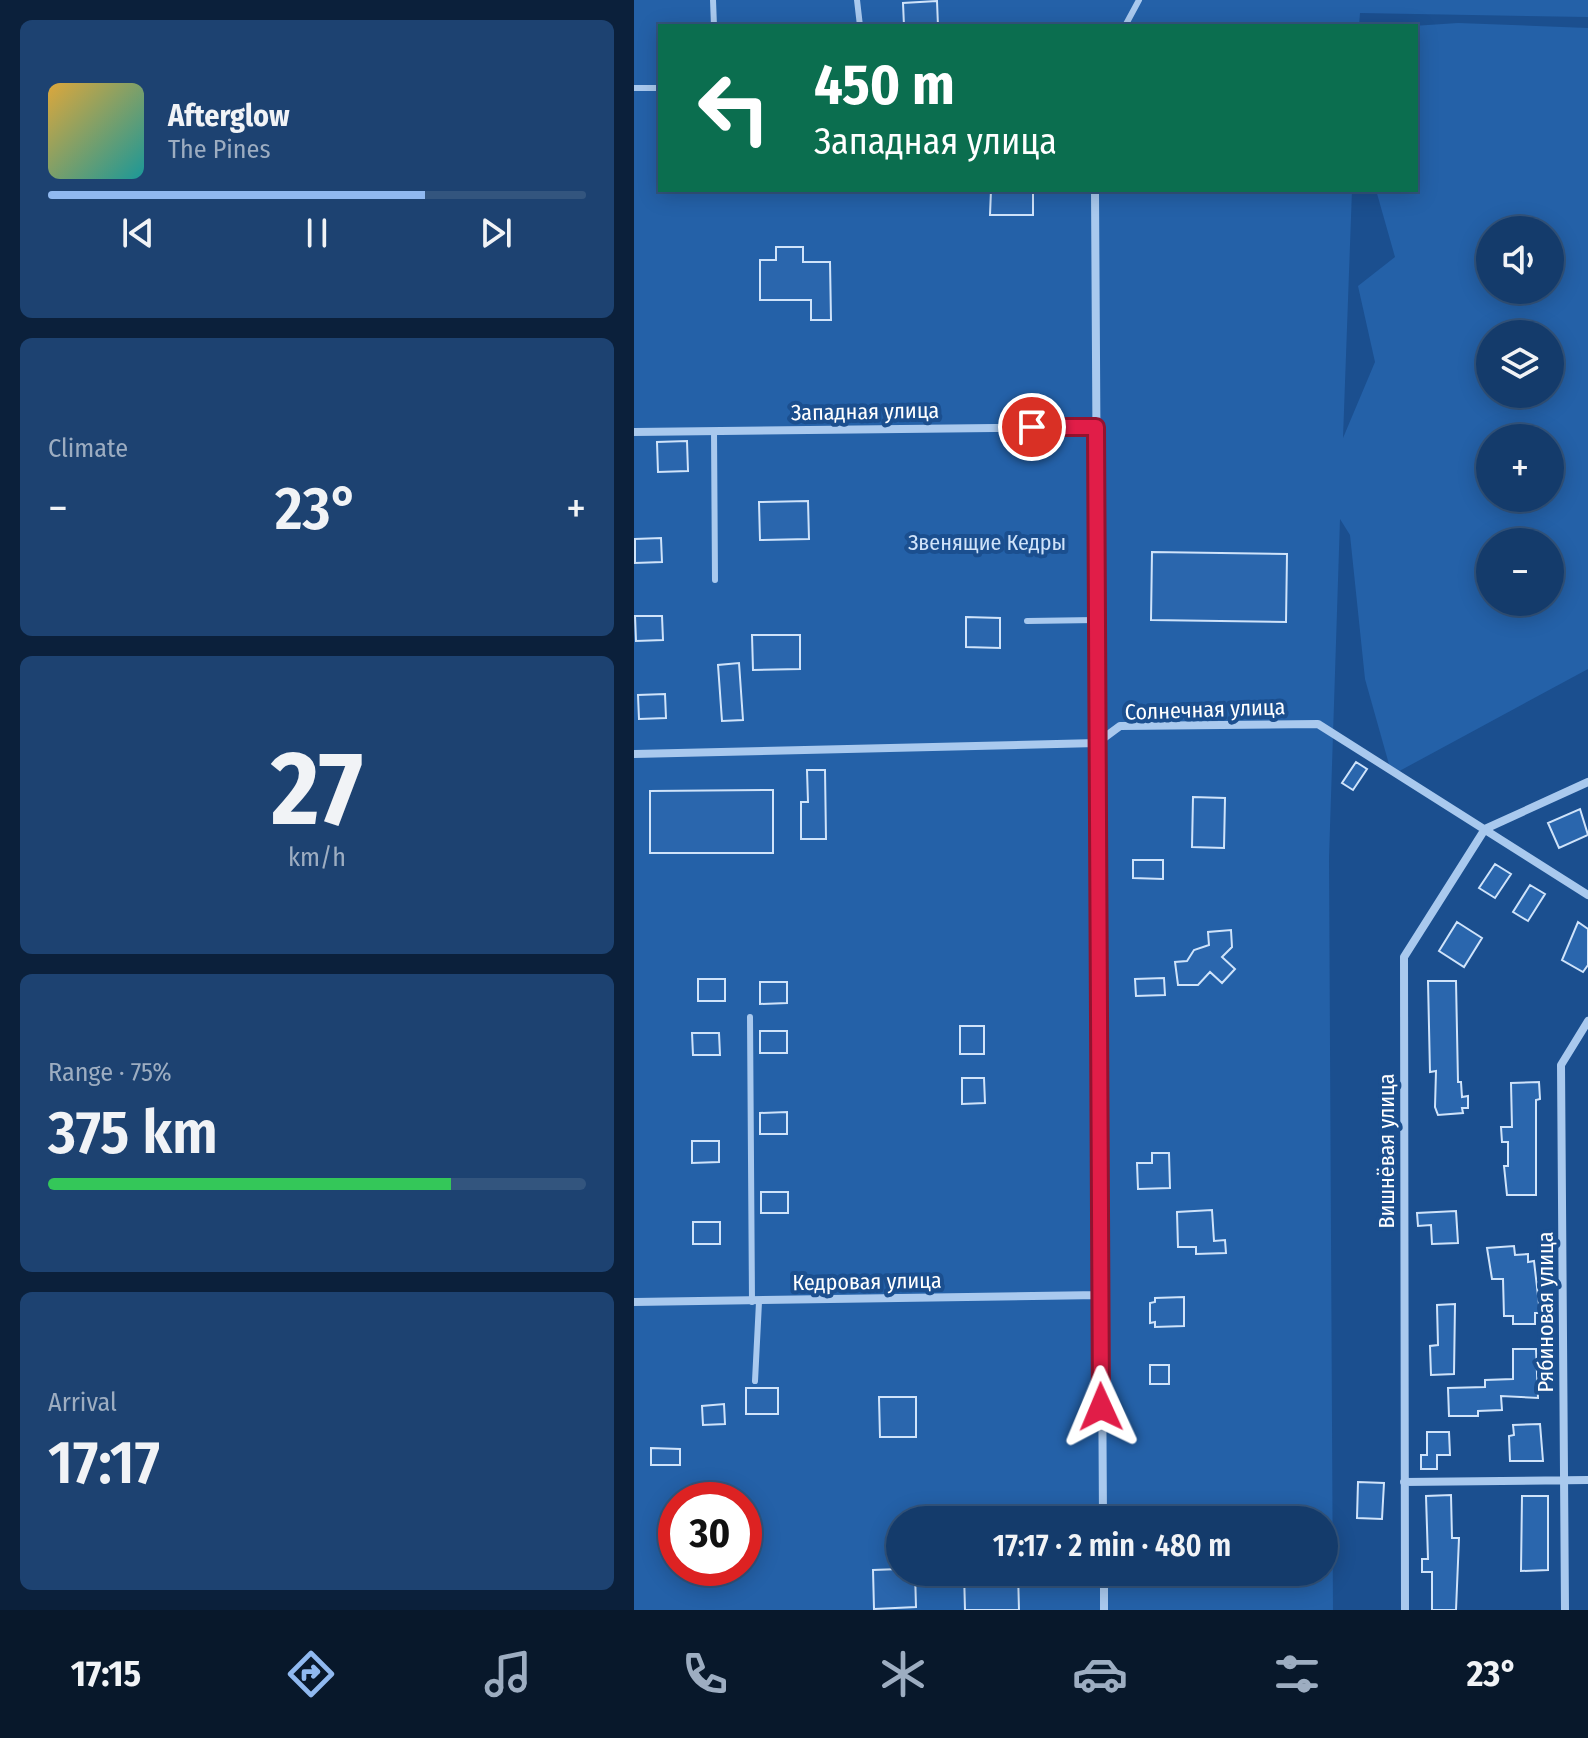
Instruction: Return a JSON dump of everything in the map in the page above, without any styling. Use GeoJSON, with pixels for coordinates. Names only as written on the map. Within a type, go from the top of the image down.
{"type":"FeatureCollection","features":[{"type":"Feature","properties":{"kind":"street"},"geometry":{"type":"LineString","coordinates":[[1095,192],[1103,1506]]}},
{"type":"Feature","properties":{"kind":"street","name":"Западная улица"},"geometry":{"type":"LineString","coordinates":[[634,432],[1096,427]]}},
{"type":"Feature","properties":{"kind":"street","name":"Солнечная улица"},"geometry":{"type":"LineString","coordinates":[[634,754],[1097,743],[1120,726],[1318,724],[1588,895]]}},
{"type":"Feature","properties":{"kind":"street"},"geometry":{"type":"LineString","coordinates":[[1485,829],[1588,782]]}},
{"type":"Feature","properties":{"kind":"street","name":"Вишнёвая улица"},"geometry":{"type":"LineString","coordinates":[[1405,1610],[1404,957],[1485,829]]}},
{"type":"Feature","properties":{"kind":"street","name":"Рябиновая улица"},"geometry":{"type":"LineString","coordinates":[[1565,1610],[1561,1065],[1588,1021]]}},
{"type":"Feature","properties":{"kind":"street","name":"Кедровая улица"},"geometry":{"type":"LineString","coordinates":[[634,1302],[1100,1295]]}},
{"type":"Feature","properties":{"kind":"street"},"geometry":{"type":"LineString","coordinates":[[1404,1482],[1588,1480]]}},
{"type":"Feature","properties":{"kind":"street"},"geometry":{"type":"LineString","coordinates":[[1104,1586],[1104,1610]]}},
{"type":"Feature","properties":{"kind":"lane"},"geometry":{"type":"LineString","coordinates":[[713,0],[714,24]]}},
{"type":"Feature","properties":{"kind":"lane"},"geometry":{"type":"LineString","coordinates":[[857,0],[860,24]]}},
{"type":"Feature","properties":{"kind":"lane"},"geometry":{"type":"LineString","coordinates":[[1126,24],[1139,0]]}},
{"type":"Feature","properties":{"kind":"lane"},"geometry":{"type":"LineString","coordinates":[[634,88],[658,88]]}},
{"type":"Feature","properties":{"kind":"lane"},"geometry":{"type":"LineString","coordinates":[[714,431],[715,580]]}},
{"type":"Feature","properties":{"kind":"lane"},"geometry":{"type":"LineString","coordinates":[[1027,621],[1096,620]]}},
{"type":"Feature","properties":{"kind":"lane"},"geometry":{"type":"LineString","coordinates":[[750,1017],[755,1381]]}},
{"type":"Feature","properties":{"kind":"green space","name":"Звенящие Кедры"},"geometry":{"type":"Polygon","coordinates":[[[634,0],[1588,0],[1588,17],[1360,13],[1359,24],[658,24],[658,192],[1352,192],[1343,438],[1375,362],[1358,286],[1395,257],[1377,192],[1418,192],[1418,26],[1458,23],[1588,28],[1588,669],[1392,775],[1365,679],[1350,535],[1340,519],[1329,858],[1332,1506],[886,1506],[886,1586],[1333,1586],[1333,1610],[634,1610],[634,0]]]}},
{"type":"Feature","properties":{"kind":"building"},"geometry":{"type":"Polygon","coordinates":[[[937,1],[938,24],[904,24],[903,3],[937,1]]]}},
{"type":"Feature","properties":{"kind":"building"},"geometry":{"type":"Polygon","coordinates":[[[991,192],[1033,192],[1033,215],[990,215],[991,192]]]}},
{"type":"Feature","properties":{"kind":"building"},"geometry":{"type":"Polygon","coordinates":[[[776,247],[803,247],[803,262],[830,262],[831,320],[811,320],[811,300],[760,300],[760,260],[776,260],[776,247]]]}},
{"type":"Feature","properties":{"kind":"building"},"geometry":{"type":"Polygon","coordinates":[[[687,441],[688,471],[658,472],[657,442],[687,441]]]}},
{"type":"Feature","properties":{"kind":"building"},"geometry":{"type":"Polygon","coordinates":[[[808,501],[809,539],[760,540],[759,502],[808,501]]]}},
{"type":"Feature","properties":{"kind":"building"},"geometry":{"type":"Polygon","coordinates":[[[661,538],[662,562],[635,563],[635,539],[661,538]]]}},
{"type":"Feature","properties":{"kind":"building"},"geometry":{"type":"Polygon","coordinates":[[[1152,552],[1287,554],[1286,622],[1151,620],[1152,552]]]}},
{"type":"Feature","properties":{"kind":"building"},"geometry":{"type":"Polygon","coordinates":[[[635,616],[662,616],[663,640],[636,641],[635,616]]]}},
{"type":"Feature","properties":{"kind":"building"},"geometry":{"type":"Polygon","coordinates":[[[966,617],[1000,618],[1000,648],[966,647],[966,617]]]}},
{"type":"Feature","properties":{"kind":"building"},"geometry":{"type":"Polygon","coordinates":[[[752,635],[800,635],[800,669],[753,670],[752,635]]]}},
{"type":"Feature","properties":{"kind":"building"},"geometry":{"type":"Polygon","coordinates":[[[739,663],[743,720],[722,721],[718,665],[739,663]]]}},
{"type":"Feature","properties":{"kind":"building"},"geometry":{"type":"Polygon","coordinates":[[[665,694],[666,718],[639,719],[638,695],[665,694]]]}},
{"type":"Feature","properties":{"kind":"building"},"geometry":{"type":"Polygon","coordinates":[[[1356,762],[1367,769],[1353,790],[1342,783],[1356,762]]]}},
{"type":"Feature","properties":{"kind":"building"},"geometry":{"type":"Polygon","coordinates":[[[807,770],[825,770],[826,839],[801,839],[801,802],[808,802],[807,770]]]}},
{"type":"Feature","properties":{"kind":"building"},"geometry":{"type":"Polygon","coordinates":[[[773,790],[773,853],[650,853],[650,791],[773,790]]]}},
{"type":"Feature","properties":{"kind":"building"},"geometry":{"type":"Polygon","coordinates":[[[1193,797],[1225,798],[1224,848],[1192,847],[1193,797]]]}},
{"type":"Feature","properties":{"kind":"building"},"geometry":{"type":"Polygon","coordinates":[[[1580,809],[1588,835],[1559,848],[1548,823],[1580,809]]]}},
{"type":"Feature","properties":{"kind":"building"},"geometry":{"type":"Polygon","coordinates":[[[1133,860],[1163,860],[1163,879],[1133,878],[1133,860]]]}},
{"type":"Feature","properties":{"kind":"building"},"geometry":{"type":"Polygon","coordinates":[[[1495,864],[1511,874],[1495,898],[1479,888],[1495,864]]]}},
{"type":"Feature","properties":{"kind":"building"},"geometry":{"type":"Polygon","coordinates":[[[1530,885],[1545,894],[1528,921],[1513,912],[1530,885]]]}},
{"type":"Feature","properties":{"kind":"building"},"geometry":{"type":"Polygon","coordinates":[[[1457,922],[1482,938],[1464,967],[1439,951],[1457,922]]]}},
{"type":"Feature","properties":{"kind":"building"},"geometry":{"type":"Polygon","coordinates":[[[1578,922],[1588,929],[1588,965],[1583,972],[1562,960],[1578,922]]]}},
{"type":"Feature","properties":{"kind":"building"},"geometry":{"type":"Polygon","coordinates":[[[1231,930],[1232,947],[1222,957],[1235,969],[1222,983],[1210,972],[1198,985],[1178,985],[1175,962],[1187,961],[1194,950],[1209,945],[1208,932],[1231,930]]]}},
{"type":"Feature","properties":{"kind":"building"},"geometry":{"type":"Polygon","coordinates":[[[1164,978],[1165,995],[1136,996],[1135,979],[1164,978]]]}},
{"type":"Feature","properties":{"kind":"building"},"geometry":{"type":"Polygon","coordinates":[[[698,979],[725,979],[725,1001],[698,1001],[698,979]]]}},
{"type":"Feature","properties":{"kind":"building"},"geometry":{"type":"Polygon","coordinates":[[[1428,981],[1456,981],[1458,1082],[1461,1082],[1462,1097],[1468,1096],[1468,1108],[1462,1108],[1463,1113],[1438,1115],[1435,1107],[1436,1071],[1430,1072],[1428,981]]]}},
{"type":"Feature","properties":{"kind":"building"},"geometry":{"type":"Polygon","coordinates":[[[760,982],[787,982],[787,1003],[760,1004],[760,982]]]}},
{"type":"Feature","properties":{"kind":"building"},"geometry":{"type":"Polygon","coordinates":[[[960,1026],[984,1026],[984,1054],[960,1054],[960,1026]]]}},
{"type":"Feature","properties":{"kind":"building"},"geometry":{"type":"Polygon","coordinates":[[[760,1031],[787,1031],[787,1053],[760,1053],[760,1031]]]}},
{"type":"Feature","properties":{"kind":"building"},"geometry":{"type":"Polygon","coordinates":[[[692,1033],[719,1033],[720,1055],[693,1055],[692,1033]]]}},
{"type":"Feature","properties":{"kind":"building"},"geometry":{"type":"Polygon","coordinates":[[[962,1078],[984,1078],[985,1103],[962,1104],[962,1078]]]}},
{"type":"Feature","properties":{"kind":"building"},"geometry":{"type":"Polygon","coordinates":[[[1539,1082],[1540,1099],[1536,1100],[1536,1195],[1507,1195],[1504,1166],[1508,1166],[1508,1142],[1502,1142],[1501,1127],[1512,1127],[1511,1083],[1539,1082]]]}},
{"type":"Feature","properties":{"kind":"building"},"geometry":{"type":"Polygon","coordinates":[[[787,1112],[787,1134],[760,1134],[760,1113],[787,1112]]]}},
{"type":"Feature","properties":{"kind":"building"},"geometry":{"type":"Polygon","coordinates":[[[692,1141],[719,1141],[719,1162],[692,1163],[692,1141]]]}},
{"type":"Feature","properties":{"kind":"building"},"geometry":{"type":"Polygon","coordinates":[[[1152,1153],[1169,1153],[1170,1188],[1138,1189],[1137,1163],[1152,1163],[1152,1153]]]}},
{"type":"Feature","properties":{"kind":"building"},"geometry":{"type":"Polygon","coordinates":[[[761,1192],[788,1192],[788,1213],[761,1213],[761,1192]]]}},
{"type":"Feature","properties":{"kind":"building"},"geometry":{"type":"Polygon","coordinates":[[[1212,1210],[1214,1241],[1225,1240],[1226,1253],[1196,1254],[1196,1247],[1178,1247],[1177,1212],[1212,1210]]]}},
{"type":"Feature","properties":{"kind":"building"},"geometry":{"type":"Polygon","coordinates":[[[1456,1211],[1458,1243],[1432,1244],[1431,1225],[1418,1226],[1417,1213],[1456,1211]]]}},
{"type":"Feature","properties":{"kind":"building"},"geometry":{"type":"Polygon","coordinates":[[[693,1222],[720,1222],[720,1244],[693,1244],[693,1222]]]}},
{"type":"Feature","properties":{"kind":"building"},"geometry":{"type":"Polygon","coordinates":[[[1514,1246],[1515,1255],[1528,1254],[1528,1262],[1534,1261],[1540,1313],[1535,1313],[1535,1324],[1513,1324],[1513,1316],[1504,1316],[1503,1279],[1492,1279],[1487,1248],[1514,1246]]]}},
{"type":"Feature","properties":{"kind":"building"},"geometry":{"type":"Polygon","coordinates":[[[1184,1297],[1184,1326],[1155,1327],[1155,1322],[1150,1323],[1150,1303],[1155,1302],[1155,1298],[1184,1297]]]}},
{"type":"Feature","properties":{"kind":"building"},"geometry":{"type":"Polygon","coordinates":[[[1455,1304],[1454,1374],[1431,1375],[1430,1346],[1438,1345],[1437,1305],[1455,1304]]]}},
{"type":"Feature","properties":{"kind":"building"},"geometry":{"type":"Polygon","coordinates":[[[1513,1349],[1536,1349],[1538,1398],[1501,1396],[1502,1410],[1478,1411],[1478,1416],[1449,1416],[1448,1388],[1485,1387],[1485,1380],[1513,1379],[1513,1349]]]}},
{"type":"Feature","properties":{"kind":"building"},"geometry":{"type":"Polygon","coordinates":[[[1150,1365],[1169,1365],[1169,1384],[1150,1384],[1150,1365]]]}},
{"type":"Feature","properties":{"kind":"building"},"geometry":{"type":"Polygon","coordinates":[[[746,1388],[778,1388],[778,1414],[746,1414],[746,1388]]]}},
{"type":"Feature","properties":{"kind":"building"},"geometry":{"type":"Polygon","coordinates":[[[879,1397],[916,1397],[916,1437],[880,1437],[879,1397]]]}},
{"type":"Feature","properties":{"kind":"building"},"geometry":{"type":"Polygon","coordinates":[[[724,1404],[725,1424],[703,1425],[702,1406],[724,1404]]]}},
{"type":"Feature","properties":{"kind":"building"},"geometry":{"type":"Polygon","coordinates":[[[1540,1424],[1543,1461],[1510,1461],[1509,1436],[1514,1435],[1513,1425],[1540,1424]]]}},
{"type":"Feature","properties":{"kind":"building"},"geometry":{"type":"Polygon","coordinates":[[[1427,1432],[1449,1432],[1450,1455],[1437,1455],[1437,1469],[1421,1469],[1421,1455],[1427,1455],[1427,1432]]]}},
{"type":"Feature","properties":{"kind":"building"},"geometry":{"type":"Polygon","coordinates":[[[651,1448],[680,1449],[680,1465],[651,1465],[651,1448]]]}},
{"type":"Feature","properties":{"kind":"building"},"geometry":{"type":"Polygon","coordinates":[[[1358,1482],[1384,1483],[1382,1519],[1357,1518],[1358,1482]]]}},
{"type":"Feature","properties":{"kind":"building"},"geometry":{"type":"Polygon","coordinates":[[[1451,1495],[1452,1538],[1459,1538],[1456,1610],[1432,1610],[1432,1572],[1422,1572],[1422,1559],[1428,1559],[1426,1496],[1451,1495]]]}},
{"type":"Feature","properties":{"kind":"building"},"geometry":{"type":"Polygon","coordinates":[[[1522,1496],[1548,1496],[1548,1570],[1521,1571],[1522,1496]]]}},
{"type":"Feature","properties":{"kind":"building"},"geometry":{"type":"Polygon","coordinates":[[[873,1570],[886,1570],[886,1586],[915,1586],[916,1607],[874,1609],[873,1570]]]}},
{"type":"Feature","properties":{"kind":"building"},"geometry":{"type":"Polygon","coordinates":[[[964,1586],[1018,1586],[1019,1610],[965,1610],[964,1586]]]}},
{"type":"Feature","properties":{"kind":"route"},"geometry":{"type":"LineString","coordinates":[[1032,427],[1096,427],[1101,1407]]}}]}
